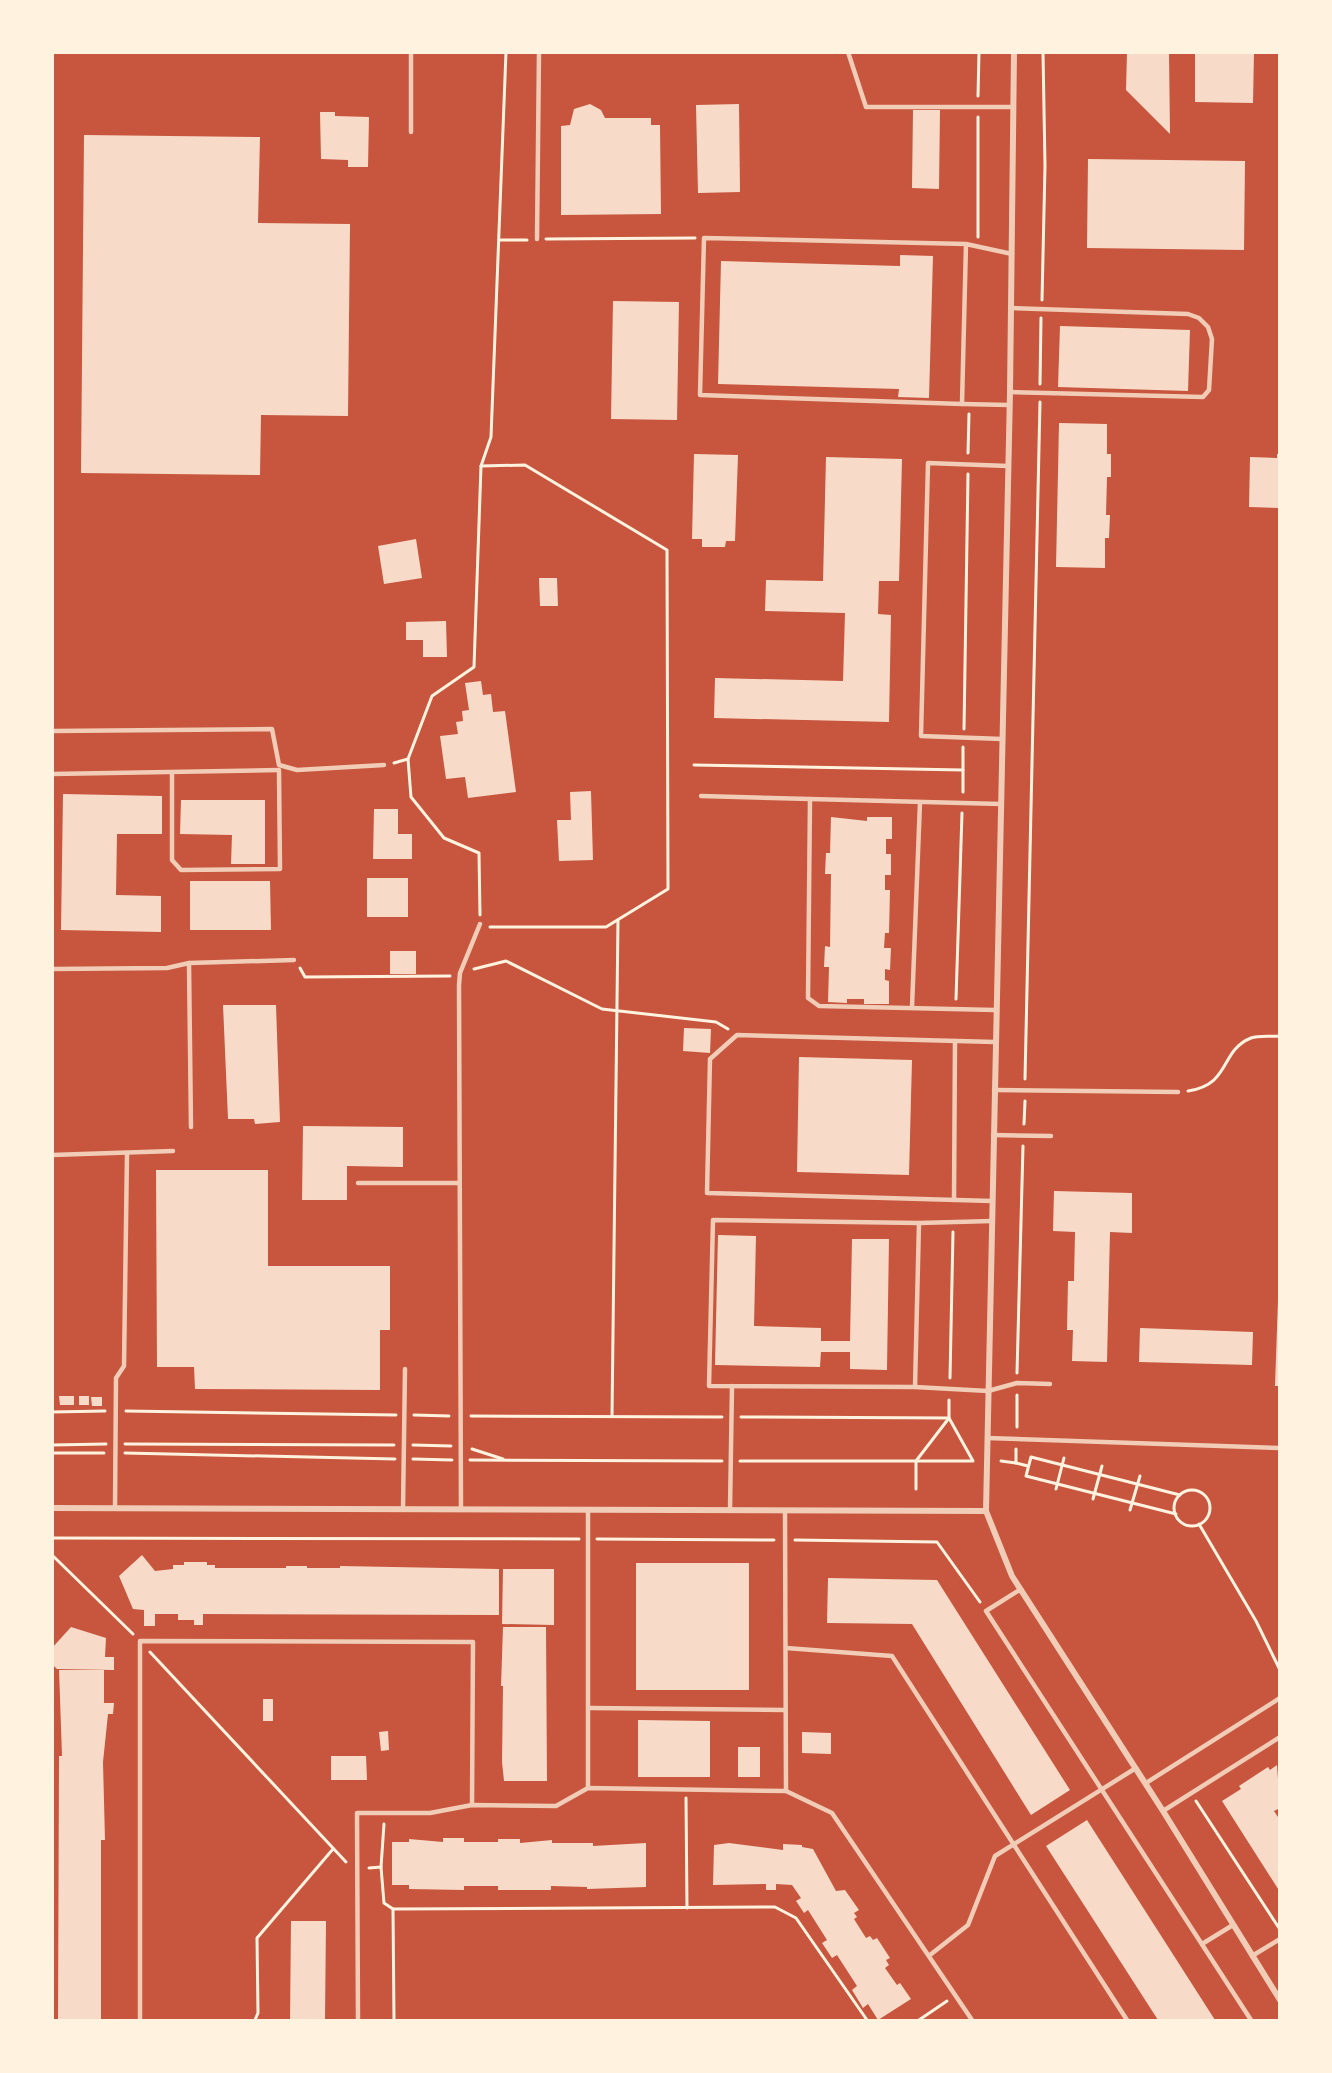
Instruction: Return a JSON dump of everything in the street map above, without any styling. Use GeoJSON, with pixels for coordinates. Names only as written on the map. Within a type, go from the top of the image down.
{"type":"FeatureCollection","features":[{"type":"Feature","properties":{"kind":"street"},"geometry":{"type":"LineString","coordinates":[[1014,52],[1010,405],[995,1010],[986,1511],[1012,1576],[1146,1783],[1280,2000]]}},
{"type":"Feature","properties":{"kind":"street"},"geometry":{"type":"LineString","coordinates":[[52,1508],[986,1511]]}},
{"type":"Feature","properties":{"kind":"lane"},"geometry":{"type":"LineString","coordinates":[[411,52],[411,132]]}},
{"type":"Feature","properties":{"kind":"lane"},"geometry":{"type":"LineString","coordinates":[[537,239],[539,52]]}},
{"type":"Feature","properties":{"kind":"lane"},"geometry":{"type":"LineString","coordinates":[[848,52],[866,107],[1013,107]]}},
{"type":"Feature","properties":{"kind":"lane"},"geometry":{"type":"LineString","coordinates":[[1010,405],[700,395],[704,238],[966,244],[1012,254]]}},
{"type":"Feature","properties":{"kind":"lane"},"geometry":{"type":"LineString","coordinates":[[963,404],[966,244]]}},
{"type":"Feature","properties":{"kind":"lane"},"geometry":{"type":"LineString","coordinates":[[1010,392],[1203,397],[1209,390],[1212,339],[1208,327],[1199,318],[1188,314],[1011,308]]}},
{"type":"Feature","properties":{"kind":"lane"},"geometry":{"type":"LineString","coordinates":[[1002,739],[921,736],[928,464],[1008,466]]}},
{"type":"Feature","properties":{"kind":"lane"},"geometry":{"type":"LineString","coordinates":[[52,731],[272,729],[279,768],[280,869],[182,870],[172,860],[172,773]]}},
{"type":"Feature","properties":{"kind":"lane"},"geometry":{"type":"LineString","coordinates":[[52,774],[172,773],[279,768],[297,770],[384,765]]}},
{"type":"Feature","properties":{"kind":"lane"},"geometry":{"type":"LineString","coordinates":[[701,795],[1000,804]]}},
{"type":"Feature","properties":{"kind":"lane"},"geometry":{"type":"LineString","coordinates":[[810,799],[808,998],[819,1006],[995,1010]]}},
{"type":"Feature","properties":{"kind":"lane"},"geometry":{"type":"LineString","coordinates":[[912,1007],[920,802]]}},
{"type":"Feature","properties":{"kind":"lane"},"geometry":{"type":"LineString","coordinates":[[461,1509],[460,973],[479,926]]}},
{"type":"Feature","properties":{"kind":"lane"},"geometry":{"type":"LineString","coordinates":[[52,969],[167,968],[189,963],[294,960]]}},
{"type":"Feature","properties":{"kind":"lane"},"geometry":{"type":"LineString","coordinates":[[189,963],[191,1126]]}},
{"type":"Feature","properties":{"kind":"lane"},"geometry":{"type":"LineString","coordinates":[[992,1201],[707,1193],[710,1059],[737,1035],[995,1042]]}},
{"type":"Feature","properties":{"kind":"lane"},"geometry":{"type":"LineString","coordinates":[[954,1200],[955,1041]]}},
{"type":"Feature","properties":{"kind":"lane"},"geometry":{"type":"LineString","coordinates":[[994,1090],[1178,1092]]}},
{"type":"Feature","properties":{"kind":"lane"},"geometry":{"type":"LineString","coordinates":[[993,1135],[1051,1136]]}},
{"type":"Feature","properties":{"kind":"lane"},"geometry":{"type":"LineString","coordinates":[[52,1155],[173,1151]]}},
{"type":"Feature","properties":{"kind":"lane"},"geometry":{"type":"LineString","coordinates":[[115,1508],[116,1378],[124,1366],[127,1154]]}},
{"type":"Feature","properties":{"kind":"lane"},"geometry":{"type":"LineString","coordinates":[[358,1183],[459,1183]]}},
{"type":"Feature","properties":{"kind":"lane"},"geometry":{"type":"LineString","coordinates":[[992,1221],[953,1220],[919,1223],[713,1220],[709,1386],[915,1387],[949,1391],[988,1391],[1017,1383],[1050,1384]]}},
{"type":"Feature","properties":{"kind":"lane"},"geometry":{"type":"LineString","coordinates":[[915,1387],[919,1223]]}},
{"type":"Feature","properties":{"kind":"lane"},"geometry":{"type":"LineString","coordinates":[[403,1509],[405,1369]]}},
{"type":"Feature","properties":{"kind":"lane"},"geometry":{"type":"LineString","coordinates":[[730,1510],[732,1386]]}},
{"type":"Feature","properties":{"kind":"lane"},"geometry":{"type":"LineString","coordinates":[[987,1438],[1280,1448]]}},
{"type":"Feature","properties":{"kind":"lane"},"geometry":{"type":"LineString","coordinates":[[588,1510],[590,1708],[588,1788]]}},
{"type":"Feature","properties":{"kind":"lane"},"geometry":{"type":"LineString","coordinates":[[785,1510],[786,1791]]}},
{"type":"Feature","properties":{"kind":"lane"},"geometry":{"type":"LineString","coordinates":[[1021,1589],[986,1611],[1103,1788],[1251,2020]]}},
{"type":"Feature","properties":{"kind":"lane"},"geometry":{"type":"LineString","coordinates":[[140,2020],[140,1641],[473,1642],[472,1805]]}},
{"type":"Feature","properties":{"kind":"lane"},"geometry":{"type":"LineString","coordinates":[[786,1648],[892,1656],[1127,2020]]}},
{"type":"Feature","properties":{"kind":"lane"},"geometry":{"type":"LineString","coordinates":[[1146,1783],[1280,1698]]}},
{"type":"Feature","properties":{"kind":"lane"},"geometry":{"type":"LineString","coordinates":[[590,1708],[785,1710]]}},
{"type":"Feature","properties":{"kind":"lane"},"geometry":{"type":"LineString","coordinates":[[1163,1811],[1280,1737]]}},
{"type":"Feature","properties":{"kind":"lane"},"geometry":{"type":"LineString","coordinates":[[930,1954],[968,1925],[995,1856],[1136,1768]]}},
{"type":"Feature","properties":{"kind":"lane"},"geometry":{"type":"LineString","coordinates":[[357,2020],[357,1814],[430,1813],[472,1805],[556,1806],[588,1788],[786,1791],[832,1813],[930,1954],[972,2020]]}},
{"type":"Feature","properties":{"kind":"lane"},"geometry":{"type":"LineString","coordinates":[[1202,1944],[1233,1925]]}},
{"type":"Feature","properties":{"kind":"lane"},"geometry":{"type":"LineString","coordinates":[[1252,1956],[1280,1939]]}},
{"type":"Feature","properties":{"kind":"path"},"geometry":{"type":"LineString","coordinates":[[481,466],[525,465],[667,550],[668,889],[606,927],[479,926],[479,853],[444,838],[411,797],[408,759],[432,696],[474,667],[481,466],[491,437],[506,52]]}},
{"type":"Feature","properties":{"kind":"path"},"geometry":{"type":"LineString","coordinates":[[978,247],[979,52]]}},
{"type":"Feature","properties":{"kind":"path"},"geometry":{"type":"LineString","coordinates":[[1016,1463],[1045,166],[1043,52]]}},
{"type":"Feature","properties":{"kind":"path"},"geometry":{"type":"LineString","coordinates":[[499,240],[704,238]]}},
{"type":"Feature","properties":{"kind":"path"},"geometry":{"type":"LineString","coordinates":[[956,1008],[963,803],[969,404]]}},
{"type":"Feature","properties":{"kind":"path"},"geometry":{"type":"LineString","coordinates":[[694,765],[963,770]]}},
{"type":"Feature","properties":{"kind":"path"},"geometry":{"type":"LineString","coordinates":[[612,1416],[618,920]]}},
{"type":"Feature","properties":{"kind":"path"},"geometry":{"type":"LineString","coordinates":[[294,960],[305,977],[443,978],[506,961],[602,1009],[716,1022],[737,1035]]}},
{"type":"Feature","properties":{"kind":"path"},"geometry":{"type":"LineString","coordinates":[[1178,1092],[1198,1089],[1216,1081],[1234,1050],[1251,1038],[1280,1036]]}},
{"type":"Feature","properties":{"kind":"path"},"geometry":{"type":"LineString","coordinates":[[52,1453],[115,1452],[460,1460],[973,1461],[949,1418],[953,1220]]}},
{"type":"Feature","properties":{"kind":"path"},"geometry":{"type":"LineString","coordinates":[[52,1412],[949,1418]]}},
{"type":"Feature","properties":{"kind":"path"},"geometry":{"type":"LineString","coordinates":[[916,1490],[916,1461],[949,1418]]}},
{"type":"Feature","properties":{"kind":"path"},"geometry":{"type":"LineString","coordinates":[[52,1445],[461,1446],[508,1460]]}},
{"type":"Feature","properties":{"kind":"path"},"geometry":{"type":"LineString","coordinates":[[1176,1514],[1026,1476],[1031,1457],[1180,1495],[1196,1490],[1209,1500],[1210,1512],[1199,1524]]}},
{"type":"Feature","properties":{"kind":"path"},"geometry":{"type":"LineString","coordinates":[[1056,1489],[1064,1458]]}},
{"type":"Feature","properties":{"kind":"path"},"geometry":{"type":"LineString","coordinates":[[1001,1461],[1029,1466]]}},
{"type":"Feature","properties":{"kind":"path"},"geometry":{"type":"LineString","coordinates":[[1093,1499],[1102,1466]]}},
{"type":"Feature","properties":{"kind":"path"},"geometry":{"type":"LineString","coordinates":[[1130,1509],[1140,1476]]}},
{"type":"Feature","properties":{"kind":"path"},"geometry":{"type":"LineString","coordinates":[[1180,1495],[1175,1504],[1176,1514],[1183,1523],[1199,1524]]}},
{"type":"Feature","properties":{"kind":"path"},"geometry":{"type":"LineString","coordinates":[[1199,1524],[1256,1621],[1280,1670]]}},
{"type":"Feature","properties":{"kind":"path"},"geometry":{"type":"LineString","coordinates":[[52,1538],[937,1542],[986,1611]]}},
{"type":"Feature","properties":{"kind":"path"},"geometry":{"type":"LineString","coordinates":[[52,1555],[140,1641],[357,1875]]}},
{"type":"Feature","properties":{"kind":"path"},"geometry":{"type":"LineString","coordinates":[[686,1790],[687,1908]]}},
{"type":"Feature","properties":{"kind":"path"},"geometry":{"type":"LineString","coordinates":[[1187,1796],[1197,1801],[1280,1929]]}},
{"type":"Feature","properties":{"kind":"path"},"geometry":{"type":"LineString","coordinates":[[385,1813],[381,1868],[384,1903],[393,1909],[775,1907],[796,1918],[867,2020]]}},
{"type":"Feature","properties":{"kind":"path"},"geometry":{"type":"LineString","coordinates":[[255,2020],[258,2013],[257,1938],[333,1849]]}},
{"type":"Feature","properties":{"kind":"path"},"geometry":{"type":"LineString","coordinates":[[357,1868],[381,1868]]}},
{"type":"Feature","properties":{"kind":"path"},"geometry":{"type":"LineString","coordinates":[[393,1909],[394,2020]]}},
{"type":"Feature","properties":{"kind":"path"},"geometry":{"type":"LineString","coordinates":[[919,2020],[956,1995]]}},
{"type":"Feature","properties":{"kind":"building"},"geometry":{"type":"Polygon","coordinates":[[[1127,52],[1169,52],[1170,134],[1126,90],[1127,52]]]}},
{"type":"Feature","properties":{"kind":"building"},"geometry":{"type":"Polygon","coordinates":[[[1195,52],[1254,52],[1253,103],[1195,102],[1195,52]]]}},
{"type":"Feature","properties":{"kind":"building"},"geometry":{"type":"Polygon","coordinates":[[[590,104],[601,110],[605,118],[651,118],[651,125],[660,125],[661,214],[561,215],[561,126],[570,125],[574,109],[590,104]]]}},
{"type":"Feature","properties":{"kind":"building"},"geometry":{"type":"Polygon","coordinates":[[[739,104],[740,192],[698,193],[696,105],[739,104]]]}},
{"type":"Feature","properties":{"kind":"building"},"geometry":{"type":"Polygon","coordinates":[[[913,110],[940,110],[939,189],[912,188],[913,110]]]}},
{"type":"Feature","properties":{"kind":"building"},"geometry":{"type":"Polygon","coordinates":[[[320,112],[335,112],[335,116],[369,117],[368,167],[348,167],[348,160],[321,159],[320,112]]]}},
{"type":"Feature","properties":{"kind":"building"},"geometry":{"type":"Polygon","coordinates":[[[84,135],[260,137],[258,223],[350,224],[348,416],[261,415],[260,475],[81,473],[84,135]]]}},
{"type":"Feature","properties":{"kind":"building"},"geometry":{"type":"Polygon","coordinates":[[[1088,159],[1245,161],[1244,250],[1087,248],[1088,159]]]}},
{"type":"Feature","properties":{"kind":"building"},"geometry":{"type":"Polygon","coordinates":[[[900,255],[933,256],[929,398],[898,397],[899,389],[718,384],[721,261],[900,266],[900,255]]]}},
{"type":"Feature","properties":{"kind":"building"},"geometry":{"type":"Polygon","coordinates":[[[613,301],[679,302],[677,420],[611,419],[613,301]]]}},
{"type":"Feature","properties":{"kind":"building"},"geometry":{"type":"Polygon","coordinates":[[[1060,326],[1190,330],[1188,391],[1058,387],[1060,326]]]}},
{"type":"Feature","properties":{"kind":"building"},"geometry":{"type":"Polygon","coordinates":[[[1059,423],[1107,424],[1107,454],[1111,454],[1111,477],[1107,477],[1106,515],[1110,515],[1109,538],[1105,538],[1105,568],[1056,567],[1059,423]]]}},
{"type":"Feature","properties":{"kind":"building"},"geometry":{"type":"Polygon","coordinates":[[[694,454],[738,455],[735,541],[726,541],[725,547],[702,547],[702,539],[692,539],[694,454]]]}},
{"type":"Feature","properties":{"kind":"building"},"geometry":{"type":"Polygon","coordinates":[[[1277,454],[1280,454],[1280,508],[1249,507],[1250,457],[1277,458],[1277,454]]]}},
{"type":"Feature","properties":{"kind":"building"},"geometry":{"type":"Polygon","coordinates":[[[826,457],[902,459],[899,581],[879,581],[878,614],[891,615],[889,722],[714,718],[715,678],[843,681],[845,613],[765,611],[766,580],[823,581],[826,457]]]}},
{"type":"Feature","properties":{"kind":"building"},"geometry":{"type":"Polygon","coordinates":[[[416,539],[422,578],[384,584],[378,546],[416,539]]]}},
{"type":"Feature","properties":{"kind":"building"},"geometry":{"type":"Polygon","coordinates":[[[539,578],[557,578],[558,606],[540,606],[539,578]]]}},
{"type":"Feature","properties":{"kind":"building"},"geometry":{"type":"Polygon","coordinates":[[[446,621],[447,657],[423,657],[423,640],[406,640],[406,622],[446,621]]]}},
{"type":"Feature","properties":{"kind":"building"},"geometry":{"type":"Polygon","coordinates":[[[481,681],[483,695],[491,694],[493,712],[505,711],[516,792],[468,798],[465,777],[446,779],[440,736],[458,734],[456,722],[463,721],[462,711],[469,710],[465,683],[481,681]]]}},
{"type":"Feature","properties":{"kind":"building"},"geometry":{"type":"Polygon","coordinates":[[[591,791],[593,860],[559,861],[557,820],[571,820],[570,792],[591,791]]]}},
{"type":"Feature","properties":{"kind":"building"},"geometry":{"type":"Polygon","coordinates":[[[63,794],[162,796],[162,834],[117,834],[116,895],[161,896],[161,932],[61,930],[63,794]]]}},
{"type":"Feature","properties":{"kind":"building"},"geometry":{"type":"Polygon","coordinates":[[[181,800],[265,800],[265,864],[231,864],[232,835],[180,834],[181,800]]]}},
{"type":"Feature","properties":{"kind":"building"},"geometry":{"type":"Polygon","coordinates":[[[374,809],[398,809],[398,834],[412,834],[412,859],[373,859],[374,809]]]}},
{"type":"Feature","properties":{"kind":"building"},"geometry":{"type":"Polygon","coordinates":[[[831,817],[867,821],[867,817],[892,817],[892,839],[886,839],[886,854],[891,854],[891,875],[885,875],[885,890],[890,890],[889,933],[885,933],[884,948],[891,948],[890,970],[885,969],[885,980],[889,981],[889,1004],[864,1004],[864,999],[847,999],[847,1003],[828,1002],[829,967],[824,967],[825,946],[830,947],[831,874],[825,874],[826,853],[830,853],[831,817]]]}},
{"type":"Feature","properties":{"kind":"building"},"geometry":{"type":"Polygon","coordinates":[[[367,878],[408,878],[408,917],[367,917],[367,878]]]}},
{"type":"Feature","properties":{"kind":"building"},"geometry":{"type":"Polygon","coordinates":[[[190,881],[270,881],[271,930],[190,930],[190,881]]]}},
{"type":"Feature","properties":{"kind":"building"},"geometry":{"type":"Polygon","coordinates":[[[390,951],[416,951],[416,974],[390,974],[390,951]]]}},
{"type":"Feature","properties":{"kind":"building"},"geometry":{"type":"Polygon","coordinates":[[[223,1005],[276,1005],[280,1122],[255,1124],[254,1119],[228,1119],[223,1005]]]}},
{"type":"Feature","properties":{"kind":"building"},"geometry":{"type":"Polygon","coordinates":[[[684,1028],[711,1029],[710,1053],[683,1051],[684,1028]]]}},
{"type":"Feature","properties":{"kind":"building"},"geometry":{"type":"Polygon","coordinates":[[[799,1057],[912,1060],[909,1175],[797,1172],[799,1057]]]}},
{"type":"Feature","properties":{"kind":"building"},"geometry":{"type":"Polygon","coordinates":[[[303,1126],[403,1127],[403,1167],[347,1166],[347,1200],[302,1200],[303,1126]]]}},
{"type":"Feature","properties":{"kind":"building"},"geometry":{"type":"Polygon","coordinates":[[[156,1170],[268,1170],[268,1266],[390,1266],[390,1330],[380,1330],[380,1390],[195,1389],[194,1367],[157,1367],[156,1170]]]}},
{"type":"Feature","properties":{"kind":"building"},"geometry":{"type":"Polygon","coordinates":[[[1054,1191],[1132,1193],[1132,1233],[1110,1232],[1107,1362],[1072,1361],[1073,1330],[1067,1330],[1068,1281],[1074,1281],[1075,1232],[1053,1231],[1054,1191]]]}},
{"type":"Feature","properties":{"kind":"building"},"geometry":{"type":"Polygon","coordinates":[[[718,1235],[756,1236],[754,1326],[821,1328],[821,1341],[850,1341],[852,1239],[889,1239],[887,1370],[850,1369],[850,1352],[821,1352],[820,1367],[715,1365],[718,1235]]]}},
{"type":"Feature","properties":{"kind":"building"},"geometry":{"type":"Polygon","coordinates":[[[1278,1300],[1280,1300],[1280,1386],[1275,1386],[1278,1300]]]}},
{"type":"Feature","properties":{"kind":"building"},"geometry":{"type":"Polygon","coordinates":[[[1140,1328],[1253,1332],[1252,1365],[1139,1362],[1140,1328]]]}},
{"type":"Feature","properties":{"kind":"building"},"geometry":{"type":"Polygon","coordinates":[[[59,1396],[74,1396],[74,1405],[60,1405],[59,1396]]]}},
{"type":"Feature","properties":{"kind":"building"},"geometry":{"type":"Polygon","coordinates":[[[79,1396],[89,1396],[89,1405],[79,1405],[79,1396]]]}},
{"type":"Feature","properties":{"kind":"building"},"geometry":{"type":"Polygon","coordinates":[[[91,1397],[102,1397],[102,1406],[92,1406],[91,1397]]]}},
{"type":"Feature","properties":{"kind":"building"},"geometry":{"type":"Polygon","coordinates":[[[142,1555],[155,1571],[173,1569],[173,1565],[184,1565],[184,1562],[207,1562],[207,1565],[215,1565],[215,1568],[307,1566],[307,1568],[340,1568],[340,1566],[499,1569],[499,1615],[203,1614],[203,1625],[194,1625],[194,1620],[178,1620],[178,1614],[155,1614],[155,1626],[144,1626],[144,1610],[133,1609],[119,1576],[142,1555]]]}},
{"type":"Feature","properties":{"kind":"building"},"geometry":{"type":"Polygon","coordinates":[[[636,1563],[749,1563],[749,1690],[636,1690],[636,1563]]]}},
{"type":"Feature","properties":{"kind":"building"},"geometry":{"type":"Polygon","coordinates":[[[503,1569],[554,1569],[554,1625],[502,1624],[503,1569]]]}},
{"type":"Feature","properties":{"kind":"building"},"geometry":{"type":"Polygon","coordinates":[[[828,1578],[937,1580],[1070,1790],[1031,1815],[912,1624],[827,1623],[828,1578]]]}},
{"type":"Feature","properties":{"kind":"building"},"geometry":{"type":"Polygon","coordinates":[[[71,1627],[106,1638],[105,1657],[114,1657],[114,1670],[57,1669],[52,1664],[52,1648],[71,1627]]]}},
{"type":"Feature","properties":{"kind":"building"},"geometry":{"type":"Polygon","coordinates":[[[503,1627],[546,1627],[547,1781],[504,1781],[503,1686],[501,1686],[503,1627]]]}},
{"type":"Feature","properties":{"kind":"building"},"geometry":{"type":"Polygon","coordinates":[[[59,1670],[104,1670],[104,1703],[114,1703],[113,1714],[108,1714],[103,1762],[105,1840],[101,1840],[101,2020],[58,2020],[59,1756],[62,1756],[59,1670]]]}},
{"type":"Feature","properties":{"kind":"building"},"geometry":{"type":"Polygon","coordinates":[[[263,1699],[273,1699],[273,1721],[263,1721],[263,1699]]]}},
{"type":"Feature","properties":{"kind":"building"},"geometry":{"type":"Polygon","coordinates":[[[638,1720],[710,1721],[710,1777],[638,1777],[638,1720]]]}},
{"type":"Feature","properties":{"kind":"building"},"geometry":{"type":"Polygon","coordinates":[[[388,1731],[389,1750],[381,1751],[379,1732],[388,1731]]]}},
{"type":"Feature","properties":{"kind":"building"},"geometry":{"type":"Polygon","coordinates":[[[802,1732],[831,1733],[831,1754],[802,1753],[802,1732]]]}},
{"type":"Feature","properties":{"kind":"building"},"geometry":{"type":"Polygon","coordinates":[[[738,1747],[760,1747],[760,1777],[738,1777],[738,1747]]]}},
{"type":"Feature","properties":{"kind":"building"},"geometry":{"type":"Polygon","coordinates":[[[331,1756],[366,1756],[367,1780],[331,1780],[331,1756]]]}},
{"type":"Feature","properties":{"kind":"building"},"geometry":{"type":"Polygon","coordinates":[[[1277,1765],[1280,1808],[1274,1811],[1280,1820],[1280,1892],[1222,1801],[1241,1789],[1239,1786],[1268,1767],[1270,1770],[1277,1765]]]}},
{"type":"Feature","properties":{"kind":"building"},"geometry":{"type":"Polygon","coordinates":[[[1087,1820],[1215,2020],[1158,2020],[1046,1846],[1087,1820]]]}},
{"type":"Feature","properties":{"kind":"building"},"geometry":{"type":"Polygon","coordinates":[[[443,1838],[464,1838],[464,1842],[498,1842],[498,1839],[520,1839],[520,1843],[552,1840],[552,1843],[593,1843],[593,1846],[646,1843],[646,1887],[587,1889],[587,1887],[551,1886],[551,1890],[498,1890],[498,1886],[464,1886],[464,1890],[409,1889],[409,1885],[392,1885],[392,1842],[409,1842],[409,1839],[443,1842],[443,1838]]]}},
{"type":"Feature","properties":{"kind":"building"},"geometry":{"type":"Polygon","coordinates":[[[729,1843],[783,1850],[783,1844],[802,1845],[802,1847],[813,1849],[836,1891],[845,1890],[859,1910],[854,1913],[857,1917],[854,1919],[866,1938],[870,1936],[873,1940],[877,1938],[890,1958],[886,1960],[889,1965],[885,1968],[897,1985],[900,1983],[911,1999],[878,2020],[868,2004],[863,2008],[852,1990],[857,1986],[837,1955],[832,1958],[822,1943],[827,1940],[808,1910],[804,1913],[796,1901],[801,1898],[792,1885],[776,1884],[776,1890],[766,1890],[766,1884],[713,1885],[714,1845],[729,1843]]]}},
{"type":"Feature","properties":{"kind":"building"},"geometry":{"type":"Polygon","coordinates":[[[291,1921],[326,1921],[325,2020],[290,2020],[291,1921]]]}}]}
